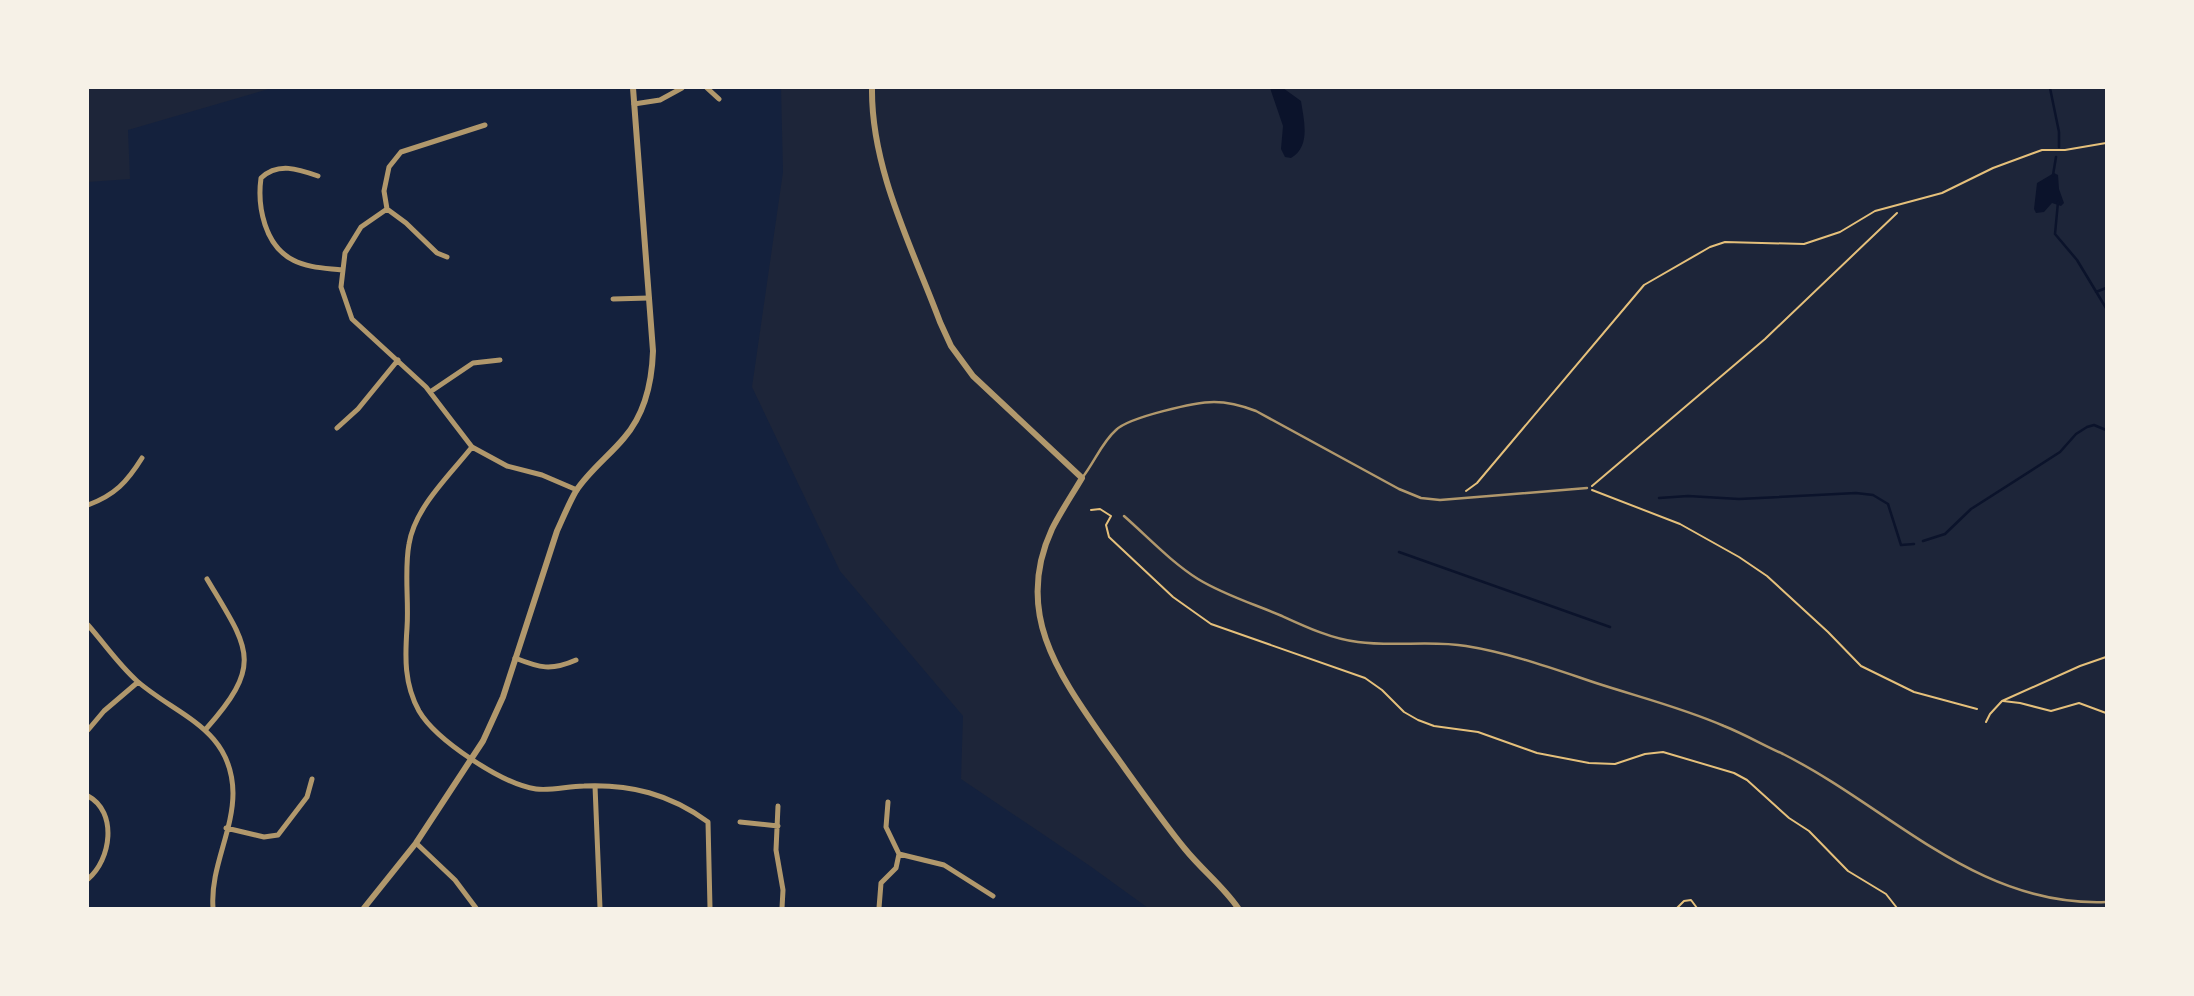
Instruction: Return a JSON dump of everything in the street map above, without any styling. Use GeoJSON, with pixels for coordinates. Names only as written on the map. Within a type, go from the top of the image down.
{"type":"FeatureCollection","features":[{"type":"Feature","properties":{"kind":"street"},"geometry":{"type":"LineString","coordinates":[[364,908],[416,843],[472,759],[503,697],[557,531],[577,489],[625,437],[643,406],[652,367],[633,88]]}},
{"type":"Feature","properties":{"kind":"street"},"geometry":{"type":"LineString","coordinates":[[634,104],[660,100],[682,88]]}},
{"type":"Feature","properties":{"kind":"street"},"geometry":{"type":"LineString","coordinates":[[707,88],[719,99]]}},
{"type":"Feature","properties":{"kind":"street"},"geometry":{"type":"LineString","coordinates":[[872,88],[872,110],[880,159],[951,346],[973,376],[1082,478],[1053,528],[1043,558],[1038,604],[1050,654],[1068,687],[1146,798],[1187,851],[1230,896],[1237,908]]}},
{"type":"Feature","properties":{"kind":"street"},"geometry":{"type":"LineString","coordinates":[[447,257],[437,253],[387,209],[384,191],[389,167],[401,152],[485,125]]}},
{"type":"Feature","properties":{"kind":"street"},"geometry":{"type":"LineString","coordinates":[[318,176],[290,168],[275,169],[261,178],[260,204],[267,231],[278,250],[294,261],[342,270]]}},
{"type":"Feature","properties":{"kind":"street"},"geometry":{"type":"LineString","coordinates":[[387,209],[357,232],[345,253],[342,270],[344,301],[352,319],[430,392],[472,447],[507,466],[542,475],[577,489]]}},
{"type":"Feature","properties":{"kind":"street"},"geometry":{"type":"LineString","coordinates":[[613,299],[649,298]]}},
{"type":"Feature","properties":{"kind":"street"},"geometry":{"type":"LineString","coordinates":[[337,428],[358,410],[398,360]]}},
{"type":"Feature","properties":{"kind":"street"},"geometry":{"type":"LineString","coordinates":[[430,392],[473,363],[500,360]]}},
{"type":"Feature","properties":{"kind":"street"},"geometry":{"type":"LineString","coordinates":[[472,447],[425,507],[409,542],[405,654],[408,681],[420,712],[472,759],[503,777],[536,789],[617,785],[649,792],[692,811],[708,822],[710,908]]}},
{"type":"Feature","properties":{"kind":"street"},"geometry":{"type":"LineString","coordinates":[[88,505],[104,498],[128,481],[142,458]]}},
{"type":"Feature","properties":{"kind":"street"},"geometry":{"type":"LineString","coordinates":[[206,729],[229,704],[239,685],[245,659],[240,635],[207,579]]}},
{"type":"Feature","properties":{"kind":"street"},"geometry":{"type":"LineString","coordinates":[[88,625],[138,682],[206,729],[225,755],[233,795],[212,892],[213,908]]}},
{"type":"Feature","properties":{"kind":"street"},"geometry":{"type":"LineString","coordinates":[[515,658],[548,668],[560,667],[576,660]]}},
{"type":"Feature","properties":{"kind":"street"},"geometry":{"type":"LineString","coordinates":[[88,730],[104,711],[138,682]]}},
{"type":"Feature","properties":{"kind":"street"},"geometry":{"type":"LineString","coordinates":[[226,828],[264,837],[278,835],[307,797],[312,779]]}},
{"type":"Feature","properties":{"kind":"street"},"geometry":{"type":"LineString","coordinates":[[595,786],[600,908]]}},
{"type":"Feature","properties":{"kind":"street"},"geometry":{"type":"LineString","coordinates":[[88,796],[99,805],[106,817],[108,831],[102,860],[88,879]]}},
{"type":"Feature","properties":{"kind":"street"},"geometry":{"type":"LineString","coordinates":[[879,908],[881,883],[896,868],[899,854],[886,827],[888,802]]}},
{"type":"Feature","properties":{"kind":"street"},"geometry":{"type":"LineString","coordinates":[[778,806],[776,850],[783,890],[782,908]]}},
{"type":"Feature","properties":{"kind":"street"},"geometry":{"type":"LineString","coordinates":[[740,822],[778,825]]}},
{"type":"Feature","properties":{"kind":"street"},"geometry":{"type":"LineString","coordinates":[[416,843],[455,880],[475,908]]}},
{"type":"Feature","properties":{"kind":"street"},"geometry":{"type":"LineString","coordinates":[[899,854],[944,865],[993,896]]}},
{"type":"Feature","properties":{"kind":"lane"},"geometry":{"type":"LineString","coordinates":[[1082,478],[1112,435],[1124,424],[1212,402],[1235,404],[1256,411],[1399,489],[1421,498],[1453,499],[1587,488]]}},
{"type":"Feature","properties":{"kind":"lane"},"geometry":{"type":"LineString","coordinates":[[1124,516],[1185,570],[1199,579],[1221,591],[1327,635],[1354,642],[1383,645],[1435,643],[1467,646],[1543,665],[1723,725],[1787,756],[1966,869],[2051,899],[2106,902]]}},
{"type":"Feature","properties":{"kind":"path"},"geometry":{"type":"LineString","coordinates":[[1457,495],[1477,483],[1644,285],[1710,247],[1725,243],[1804,244],[1816,241],[1840,232],[1875,211],[1942,193],[1993,168],[2042,150],[2066,150],[2106,143]]}},
{"type":"Feature","properties":{"kind":"path"},"geometry":{"type":"LineString","coordinates":[[1897,213],[1765,339],[1587,488],[1680,524],[1739,557],[1767,576],[1861,666],[1914,692],[1977,709]]}},
{"type":"Feature","properties":{"kind":"path"},"geometry":{"type":"LineString","coordinates":[[1091,510],[1100,509],[1111,516],[1106,525],[1109,537],[1173,597],[1211,624],[1366,678],[1404,712],[1434,726],[1478,732],[1537,753],[1589,763],[1615,764],[1645,754],[1662,752],[1734,773],[1747,780],[1789,818],[1809,831],[1848,871],[1886,894],[1898,908]]}},
{"type":"Feature","properties":{"kind":"path"},"geometry":{"type":"LineString","coordinates":[[1986,722],[1995,706],[2002,701],[2106,657]]}},
{"type":"Feature","properties":{"kind":"path"},"geometry":{"type":"LineString","coordinates":[[2002,701],[2051,712],[2079,703],[2106,713]]}},
{"type":"Feature","properties":{"kind":"path"},"geometry":{"type":"LineString","coordinates":[[1677,908],[1684,901],[1691,900],[1698,908]]}},
{"type":"Feature","properties":{"kind":"shaded area"},"geometry":{"type":"Polygon","coordinates":[[[88,88],[272,88],[128,130],[130,179],[88,182],[88,88]]]}},
{"type":"Feature","properties":{"kind":"shaded area"},"geometry":{"type":"Polygon","coordinates":[[[781,88],[2106,88],[2106,908],[1148,908],[961,779],[963,716],[840,571],[752,387],[783,172],[781,88]]]}},
{"type":"Feature","properties":{"kind":"shaded area"},"geometry":{"type":"Polygon","coordinates":[[[1270,88],[1283,88],[1301,101],[1304,140],[1291,158],[1285,157],[1281,149],[1283,126],[1270,88]]]}},
{"type":"Feature","properties":{"kind":"shaded area"},"geometry":{"type":"Polygon","coordinates":[[[2054,173],[2058,175],[2064,203],[2061,206],[2052,203],[2044,212],[2036,213],[2034,209],[2037,183],[2054,173]]]}},
{"type":"Feature","properties":{"kind":"waterway"},"geometry":{"type":"LineString","coordinates":[[2050,88],[2059,132],[2059,147]]}},
{"type":"Feature","properties":{"kind":"waterway"},"geometry":{"type":"LineString","coordinates":[[2053,175],[2056,157]]}},
{"type":"Feature","properties":{"kind":"waterway"},"geometry":{"type":"LineString","coordinates":[[2058,202],[2055,234],[2077,260],[2106,308]]}},
{"type":"Feature","properties":{"kind":"waterway"},"geometry":{"type":"LineString","coordinates":[[2096,292],[2106,288]]}},
{"type":"Feature","properties":{"kind":"waterway"},"geometry":{"type":"LineString","coordinates":[[1923,541],[1945,534],[1971,509],[2060,452],[2076,434],[2087,427],[2094,425],[2106,430]]}},
{"type":"Feature","properties":{"kind":"waterway"},"geometry":{"type":"LineString","coordinates":[[1659,498],[1688,496],[1739,499],[1856,493],[1873,495],[1888,504],[1901,545],[1914,544]]}},
{"type":"Feature","properties":{"kind":"waterway"},"geometry":{"type":"LineString","coordinates":[[1399,552],[1610,627]]}}]}
